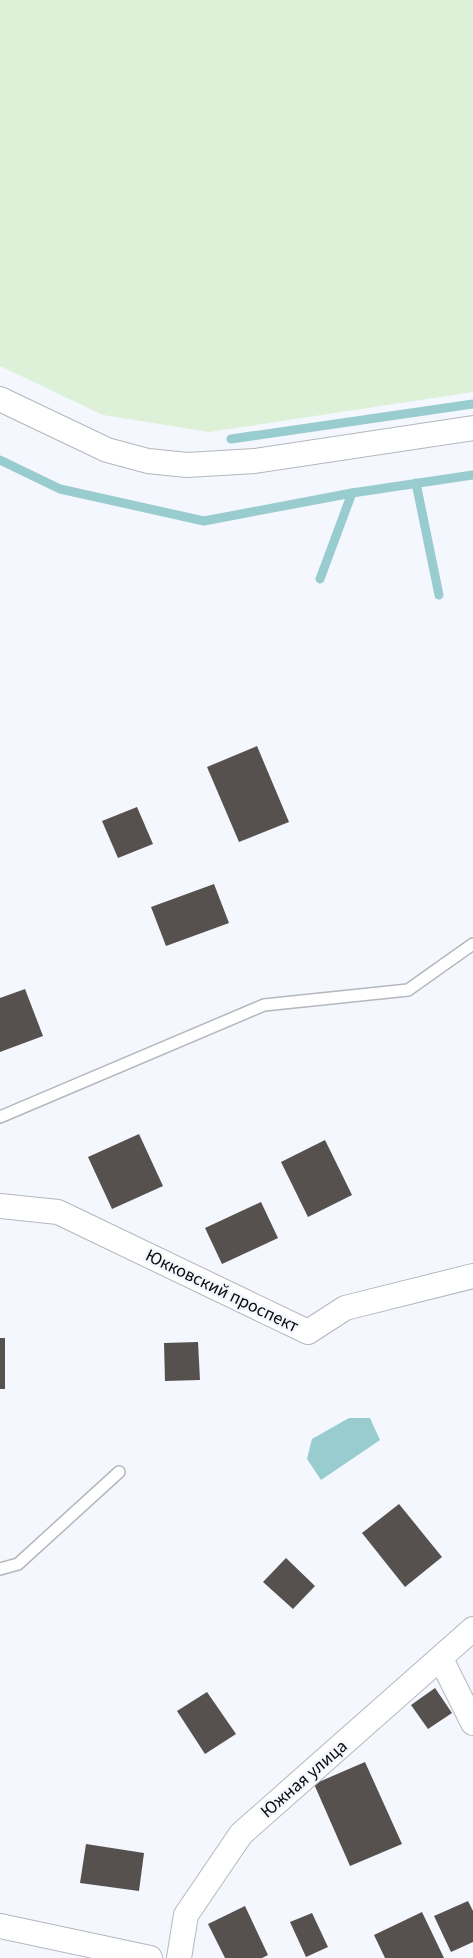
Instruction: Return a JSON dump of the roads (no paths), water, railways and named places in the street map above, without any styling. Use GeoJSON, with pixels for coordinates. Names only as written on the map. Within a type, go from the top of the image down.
{"type":"FeatureCollection","features":[{"type":"Feature","properties":{"kind":"street"},"geometry":{"type":"LineString","coordinates":[[0,399],[107,450],[148,461],[187,465],[255,461],[473,428]]}},
{"type":"Feature","properties":{"kind":"street","name":"Юкковский проспект"},"geometry":{"type":"LineString","coordinates":[[0,1206],[58,1212],[308,1332],[345,1308],[473,1276]]}},
{"type":"Feature","properties":{"kind":"street","name":"Южная улица"},"geometry":{"type":"LineString","coordinates":[[179,1958],[186,1914],[241,1834],[473,1629]]}},
{"type":"Feature","properties":{"kind":"street"},"geometry":{"type":"LineString","coordinates":[[441,1658],[473,1723]]}},
{"type":"Feature","properties":{"kind":"street"},"geometry":{"type":"LineString","coordinates":[[0,1926],[150,1958]]}},
{"type":"Feature","properties":{"kind":"lane"},"geometry":{"type":"LineString","coordinates":[[0,1117],[264,1005],[408,990],[473,944]]}},
{"type":"Feature","properties":{"kind":"lane"},"geometry":{"type":"LineString","coordinates":[[0,1569],[18,1564],[120,1472]]}},
{"type":"Feature","properties":{"kind":"water"},"geometry":{"type":"Polygon","coordinates":[[[349,1418],[370,1418],[380,1440],[321,1480],[307,1459],[312,1439],[349,1418]]]}},
{"type":"Feature","properties":{"kind":"waterway"},"geometry":{"type":"LineString","coordinates":[[231,439],[473,404]]}},
{"type":"Feature","properties":{"kind":"waterway"},"geometry":{"type":"LineString","coordinates":[[0,460],[60,489],[204,521],[352,493],[473,475]]}},
{"type":"Feature","properties":{"kind":"waterway"},"geometry":{"type":"LineString","coordinates":[[416,483],[439,595]]}},
{"type":"Feature","properties":{"kind":"waterway"},"geometry":{"type":"LineString","coordinates":[[320,579],[352,493]]}}]}
